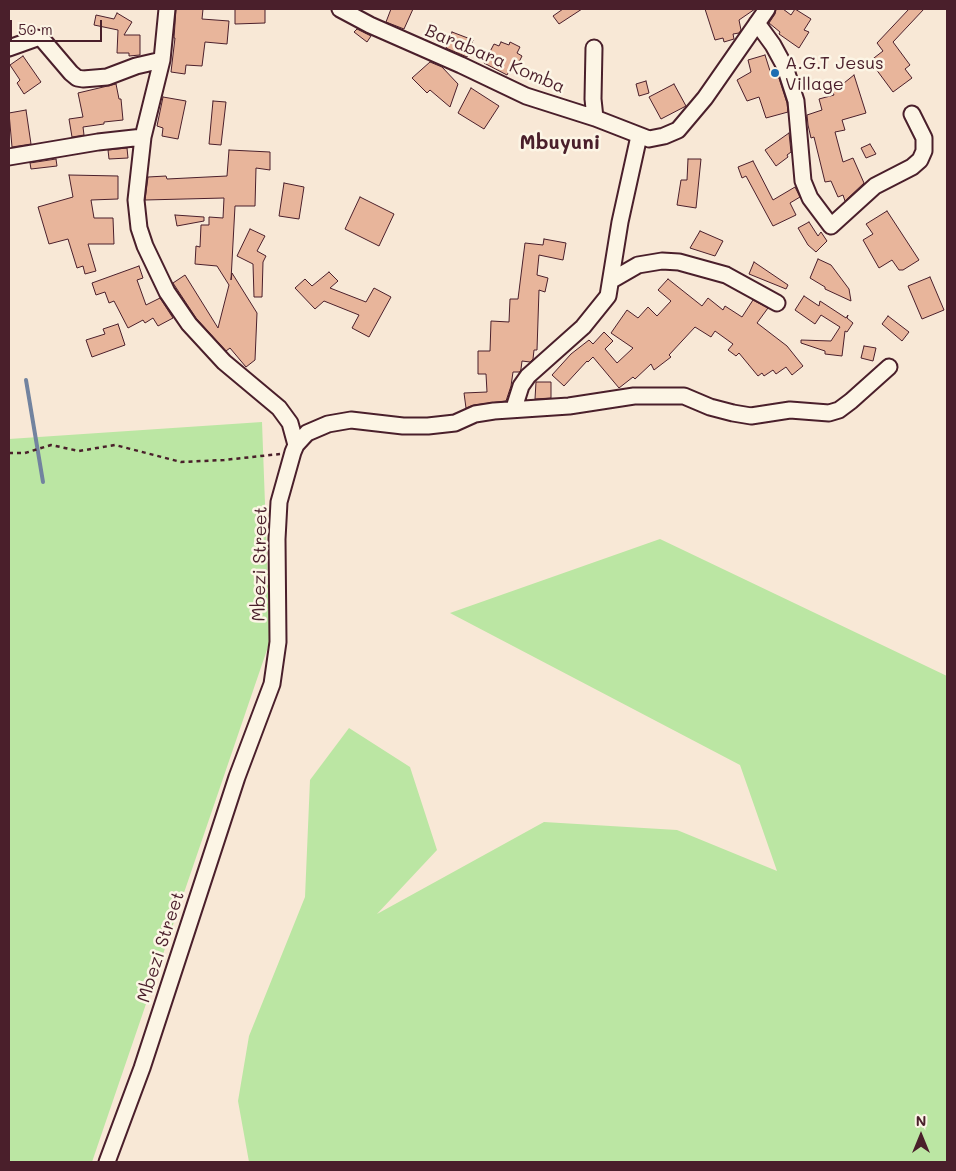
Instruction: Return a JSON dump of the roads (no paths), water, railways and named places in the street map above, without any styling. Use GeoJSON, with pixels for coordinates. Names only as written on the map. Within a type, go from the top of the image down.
{"type":"FeatureCollection","features":[{"type":"Feature","properties":{"kind":"street"},"geometry":{"type":"LineString","coordinates":[[167,9],[162,60],[143,137],[136,200],[139,228],[145,246],[167,292],[189,324],[224,362],[279,408],[290,423],[294,449]]}},
{"type":"Feature","properties":{"kind":"street","name":"Barabara Komba"},"geometry":{"type":"LineString","coordinates":[[340,9],[370,25],[526,96],[596,118],[639,136]]}},
{"type":"Feature","properties":{"kind":"street"},"geometry":{"type":"LineString","coordinates":[[514,408],[521,386],[528,376],[596,313],[608,296],[620,222],[639,136],[649,139],[664,136],[678,130],[705,98],[767,9]]}},
{"type":"Feature","properties":{"kind":"street"},"geometry":{"type":"LineString","coordinates":[[757,23],[774,45],[785,67],[796,102],[803,181],[810,198],[831,226],[875,186],[912,167],[920,160],[924,151],[924,138],[912,114]]}},
{"type":"Feature","properties":{"kind":"street"},"geometry":{"type":"LineString","coordinates":[[9,48],[37,38],[42,39],[71,73],[77,78],[83,79],[106,78],[136,66],[162,60]]}},
{"type":"Feature","properties":{"kind":"street"},"geometry":{"type":"LineString","coordinates":[[594,48],[593,99],[596,118]]}},
{"type":"Feature","properties":{"kind":"street"},"geometry":{"type":"LineString","coordinates":[[9,157],[98,142],[143,137]]}},
{"type":"Feature","properties":{"kind":"street"},"geometry":{"type":"LineString","coordinates":[[612,280],[638,265],[662,261],[679,262],[726,275],[777,302]]}},
{"type":"Feature","properties":{"kind":"street"},"geometry":{"type":"LineString","coordinates":[[294,449],[307,433],[328,424],[351,420],[403,426],[428,426],[454,422],[475,414],[514,408],[569,406],[634,396],[684,396],[710,407],[751,416],[790,410],[829,413],[839,410],[851,401],[889,367]]}},
{"type":"Feature","properties":{"kind":"street","name":"Mbezi Street"},"geometry":{"type":"LineString","coordinates":[[108,1162],[142,1068],[237,777],[272,684],[278,642],[277,540],[279,502],[294,449]]}},
{"type":"Feature","properties":{"kind":"waterway"},"geometry":{"type":"LineString","coordinates":[[26,380],[43,482]]}},
{"type":"Feature","properties":{"kind":"place","name":"A.G.T Jesus Village"},"geometry":{"type":"Point","coordinates":[775,73]}},
{"type":"Feature","properties":{"kind":"district","name":"Mbuyuni"},"geometry":{"type":"Point","coordinates":[560,143]}}]}
